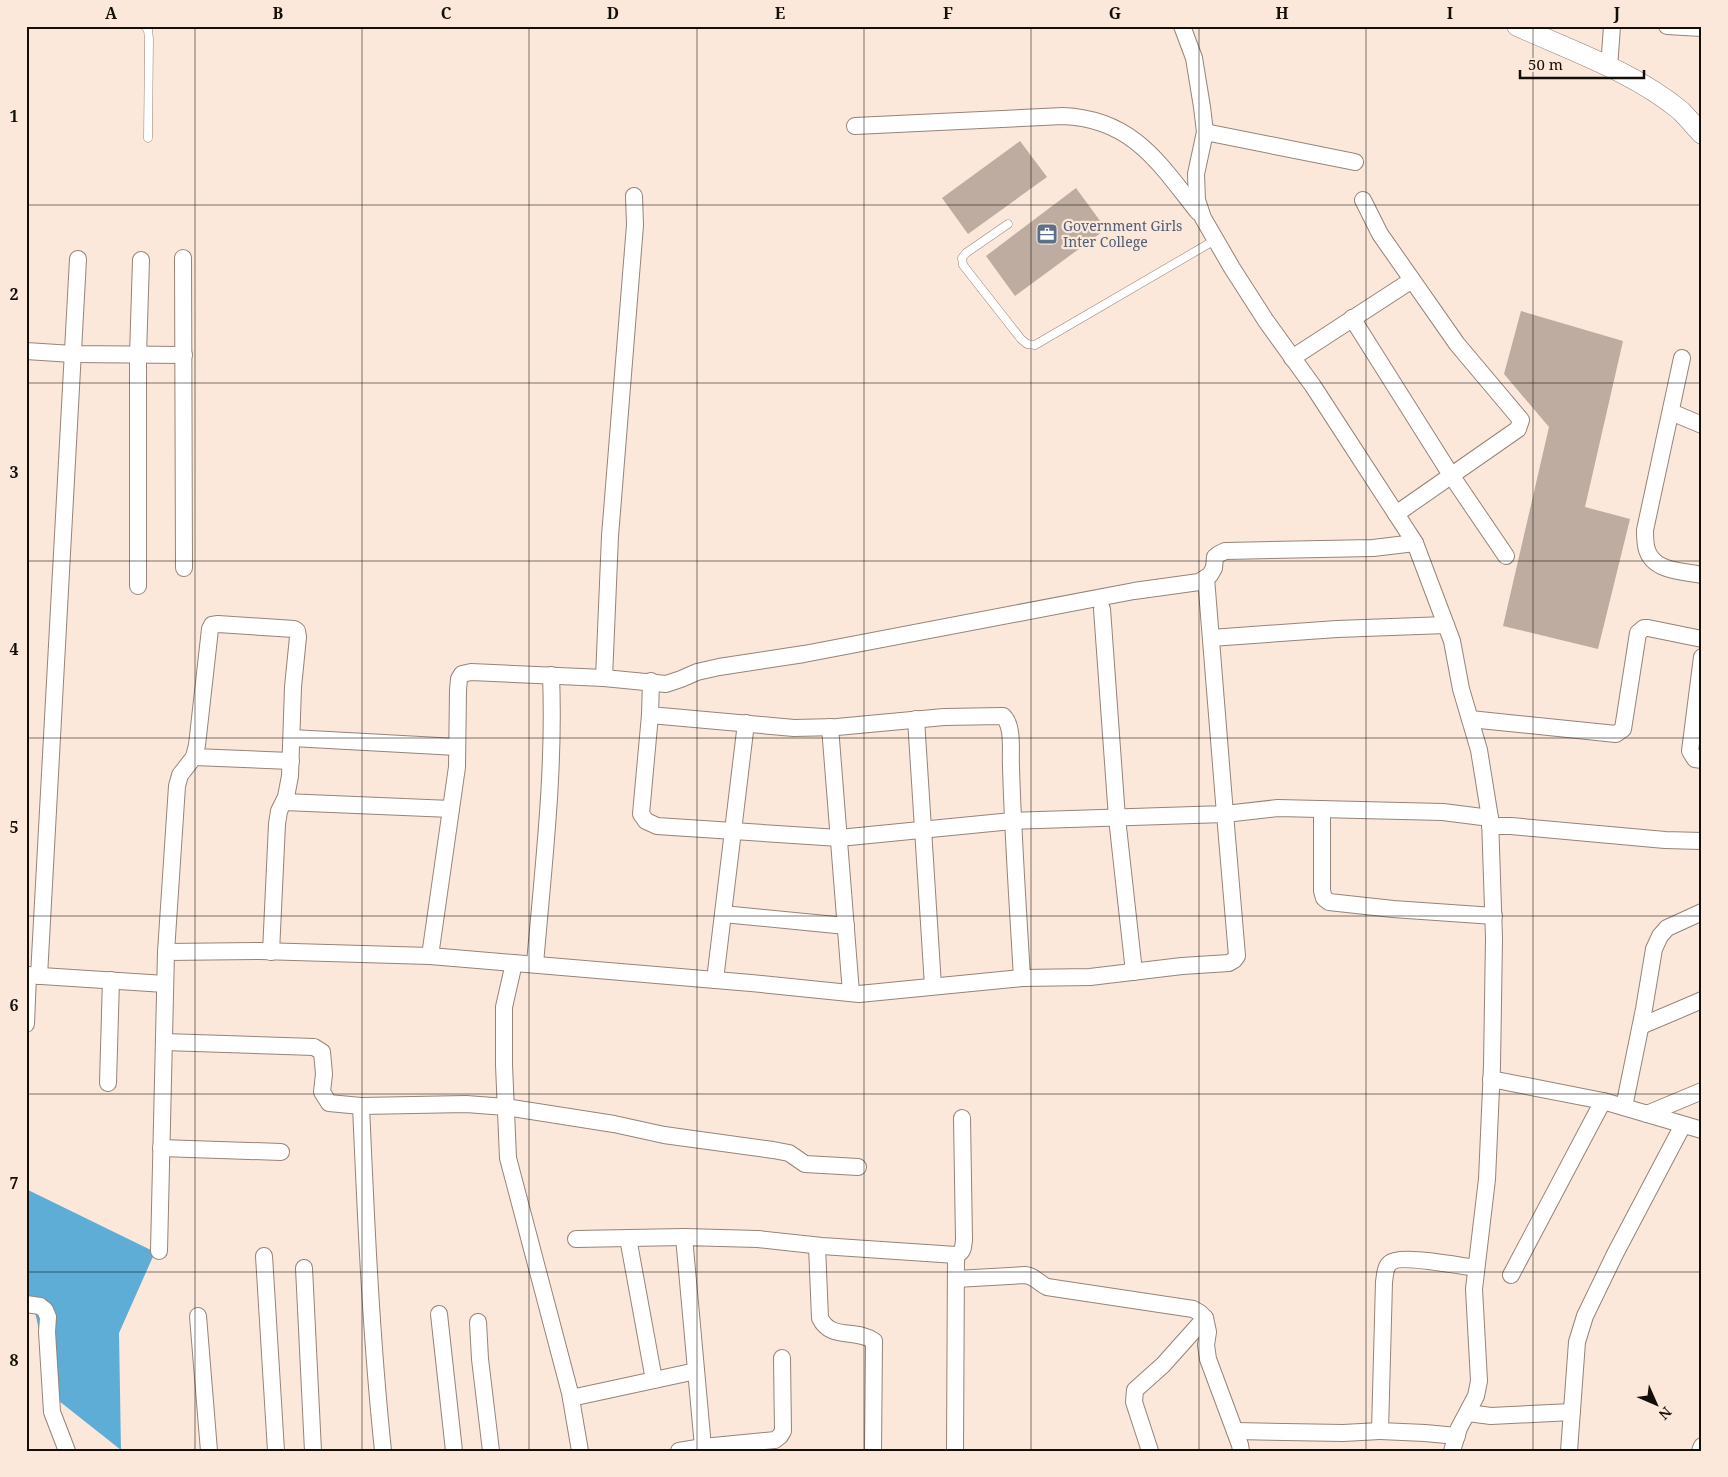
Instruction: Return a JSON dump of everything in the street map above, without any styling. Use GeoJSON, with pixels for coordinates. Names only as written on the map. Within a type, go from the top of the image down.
{"type":"FeatureCollection","features":[{"type":"Feature","properties":{"kind":"street"},"geometry":{"type":"LineString","coordinates":[[1182,26],[1194,58],[1205,132],[1196,174],[1197,200],[1203,218]]}},
{"type":"Feature","properties":{"kind":"street"},"geometry":{"type":"LineString","coordinates":[[1518,26],[1645,86],[1681,112],[1702,134]]}},
{"type":"Feature","properties":{"kind":"street"},"geometry":{"type":"LineString","coordinates":[[1610,68],[1612,26]]}},
{"type":"Feature","properties":{"kind":"street"},"geometry":{"type":"LineString","coordinates":[[1667,26],[1702,28]]}},
{"type":"Feature","properties":{"kind":"street"},"geometry":{"type":"LineString","coordinates":[[855,126],[1064,116],[1101,121],[1124,133],[1143,147],[1159,163],[1203,218],[1256,306],[1415,543],[1452,641],[1461,689],[1479,750],[1490,822],[1494,916],[1487,1179],[1482,1236],[1474,1289],[1479,1381],[1476,1396],[1459,1428],[1455,1443],[1425,1433],[1380,1431],[1343,1433],[1235,1431]]}},
{"type":"Feature","properties":{"kind":"street"},"geometry":{"type":"LineString","coordinates":[[1205,132],[1355,162]]}},
{"type":"Feature","properties":{"kind":"street"},"geometry":{"type":"LineString","coordinates":[[604,678],[610,536],[635,225],[634,196]]}},
{"type":"Feature","properties":{"kind":"street"},"geometry":{"type":"LineString","coordinates":[[1363,200],[1380,234],[1456,344],[1521,420],[1518,429],[1396,514]]}},
{"type":"Feature","properties":{"kind":"street"},"geometry":{"type":"LineString","coordinates":[[183,258],[184,568]]}},
{"type":"Feature","properties":{"kind":"street"},"geometry":{"type":"LineString","coordinates":[[26,1024],[31,975],[78,259]]}},
{"type":"Feature","properties":{"kind":"street"},"geometry":{"type":"LineString","coordinates":[[138,586],[138,355],[141,260]]}},
{"type":"Feature","properties":{"kind":"street"},"geometry":{"type":"LineString","coordinates":[[1292,358],[1412,280]]}},
{"type":"Feature","properties":{"kind":"street"},"geometry":{"type":"LineString","coordinates":[[1352,318],[1506,556]]}},
{"type":"Feature","properties":{"kind":"street"},"geometry":{"type":"LineString","coordinates":[[26,351],[73,354],[184,355]]}},
{"type":"Feature","properties":{"kind":"street"},"geometry":{"type":"LineString","coordinates":[[1682,358],[1645,530],[1646,550],[1653,561],[1664,568],[1702,575]]}},
{"type":"Feature","properties":{"kind":"street"},"geometry":{"type":"LineString","coordinates":[[1671,412],[1702,425]]}},
{"type":"Feature","properties":{"kind":"street"},"geometry":{"type":"LineString","coordinates":[[430,956],[457,767],[459,678],[462,674],[470,672],[551,675],[651,681],[666,684],[681,680],[698,672],[720,667],[804,654],[1134,591],[1199,582],[1210,575],[1214,568],[1215,557],[1225,551],[1373,548],[1415,543]]}},
{"type":"Feature","properties":{"kind":"street"},"geometry":{"type":"LineString","coordinates":[[166,952],[271,952],[430,956],[859,994],[1022,978],[1090,977],[1182,966],[1229,964],[1237,956],[1206,578]]}},
{"type":"Feature","properties":{"kind":"street"},"geometry":{"type":"LineString","coordinates":[[1102,610],[1117,818],[1134,972]]}},
{"type":"Feature","properties":{"kind":"street"},"geometry":{"type":"LineString","coordinates":[[159,1251],[166,952],[177,786],[180,775],[194,758],[212,625],[288,628],[297,631],[290,776],[277,824],[271,952]]}},
{"type":"Feature","properties":{"kind":"street"},"geometry":{"type":"LineString","coordinates":[[1211,638],[1337,629],[1446,625]]}},
{"type":"Feature","properties":{"kind":"street"},"geometry":{"type":"LineString","coordinates":[[1470,719],[1616,734],[1623,729],[1638,633],[1648,628],[1702,639]]}},
{"type":"Feature","properties":{"kind":"street"},"geometry":{"type":"LineString","coordinates":[[1702,657],[1690,751],[1696,759],[1702,760]]}},
{"type":"Feature","properties":{"kind":"street"},"geometry":{"type":"LineString","coordinates":[[535,964],[553,722],[551,675]]}},
{"type":"Feature","properties":{"kind":"street"},"geometry":{"type":"LineString","coordinates":[[651,681],[650,715],[641,814],[646,821],[657,826],[839,838],[1012,821],[1225,814],[1278,808],[1443,812],[1511,826],[1664,840],[1702,841]]}},
{"type":"Feature","properties":{"kind":"street"},"geometry":{"type":"LineString","coordinates":[[650,715],[794,728],[997,714],[1003,716],[1007,720],[1022,978]]}},
{"type":"Feature","properties":{"kind":"street"},"geometry":{"type":"LineString","coordinates":[[916,719],[933,986]]}},
{"type":"Feature","properties":{"kind":"street"},"geometry":{"type":"LineString","coordinates":[[715,980],[746,723]]}},
{"type":"Feature","properties":{"kind":"street"},"geometry":{"type":"LineString","coordinates":[[830,727],[851,993]]}},
{"type":"Feature","properties":{"kind":"street"},"geometry":{"type":"LineString","coordinates":[[292,738],[457,747]]}},
{"type":"Feature","properties":{"kind":"street"},"geometry":{"type":"LineString","coordinates":[[194,758],[291,761]]}},
{"type":"Feature","properties":{"kind":"street"},"geometry":{"type":"LineString","coordinates":[[284,802],[451,809]]}},
{"type":"Feature","properties":{"kind":"street"},"geometry":{"type":"LineString","coordinates":[[1322,809],[1322,891],[1324,898],[1329,902],[1393,909],[1494,916]]}},
{"type":"Feature","properties":{"kind":"street"},"geometry":{"type":"LineString","coordinates":[[1624,1107],[1641,1026],[1654,949],[1660,936],[1667,928],[1702,912]]}},
{"type":"Feature","properties":{"kind":"street"},"geometry":{"type":"LineString","coordinates":[[722,914],[846,926]]}},
{"type":"Feature","properties":{"kind":"street"},"geometry":{"type":"LineString","coordinates":[[514,962],[504,1007],[508,1158],[571,1398],[580,1451]]}},
{"type":"Feature","properties":{"kind":"street"},"geometry":{"type":"LineString","coordinates":[[31,975],[165,984]]}},
{"type":"Feature","properties":{"kind":"street"},"geometry":{"type":"LineString","coordinates":[[108,1083],[111,980]]}},
{"type":"Feature","properties":{"kind":"street"},"geometry":{"type":"LineString","coordinates":[[1641,1026],[1702,1000]]}},
{"type":"Feature","properties":{"kind":"street"},"geometry":{"type":"LineString","coordinates":[[164,1042],[314,1047],[322,1052],[324,1074],[322,1092],[330,1103],[361,1106],[466,1104],[506,1106],[614,1124],[664,1135],[789,1153],[806,1164],[858,1167]]}},
{"type":"Feature","properties":{"kind":"street"},"geometry":{"type":"LineString","coordinates":[[1491,1079],[1603,1101],[1702,1130]]}},
{"type":"Feature","properties":{"kind":"street"},"geometry":{"type":"LineString","coordinates":[[1647,1114],[1702,1091]]}},
{"type":"Feature","properties":{"kind":"street"},"geometry":{"type":"LineString","coordinates":[[1511,1275],[1603,1101]]}},
{"type":"Feature","properties":{"kind":"street"},"geometry":{"type":"LineString","coordinates":[[361,1106],[377,1398],[383,1451]]}},
{"type":"Feature","properties":{"kind":"street"},"geometry":{"type":"LineString","coordinates":[[576,1239],[758,1239],[818,1246],[956,1255],[963,1250],[964,1240],[962,1118]]}},
{"type":"Feature","properties":{"kind":"street"},"geometry":{"type":"LineString","coordinates":[[1569,1451],[1577,1342],[1586,1316],[1615,1254],[1683,1125]]}},
{"type":"Feature","properties":{"kind":"street"},"geometry":{"type":"LineString","coordinates":[[161,1148],[281,1152]]}},
{"type":"Feature","properties":{"kind":"street"},"geometry":{"type":"LineString","coordinates":[[628,1238],[654,1380]]}},
{"type":"Feature","properties":{"kind":"street"},"geometry":{"type":"LineString","coordinates":[[684,1238],[703,1449]]}},
{"type":"Feature","properties":{"kind":"street"},"geometry":{"type":"LineString","coordinates":[[818,1246],[820,1318],[824,1326],[829,1330],[868,1336],[874,1341],[873,1451]]}},
{"type":"Feature","properties":{"kind":"street"},"geometry":{"type":"LineString","coordinates":[[955,1451],[956,1255]]}},
{"type":"Feature","properties":{"kind":"street"},"geometry":{"type":"LineString","coordinates":[[264,1256],[276,1451]]}},
{"type":"Feature","properties":{"kind":"street"},"geometry":{"type":"LineString","coordinates":[[1380,1431],[1384,1282],[1389,1263],[1395,1260],[1414,1259],[1476,1268]]}},
{"type":"Feature","properties":{"kind":"street"},"geometry":{"type":"LineString","coordinates":[[304,1268],[313,1451]]}},
{"type":"Feature","properties":{"kind":"street"},"geometry":{"type":"LineString","coordinates":[[956,1279],[1032,1276],[1047,1287],[1193,1309],[1200,1312],[1208,1325],[1208,1359],[1241,1451]]}},
{"type":"Feature","properties":{"kind":"street"},"geometry":{"type":"LineString","coordinates":[[26,1304],[40,1306],[45,1310],[48,1317],[47,1332],[52,1412],[68,1451]]}},
{"type":"Feature","properties":{"kind":"street"},"geometry":{"type":"LineString","coordinates":[[439,1314],[454,1451]]}},
{"type":"Feature","properties":{"kind":"street"},"geometry":{"type":"LineString","coordinates":[[198,1316],[209,1451]]}},
{"type":"Feature","properties":{"kind":"street"},"geometry":{"type":"LineString","coordinates":[[1150,1451],[1134,1402],[1135,1390],[1163,1365],[1205,1318]]}},
{"type":"Feature","properties":{"kind":"street"},"geometry":{"type":"LineString","coordinates":[[478,1322],[480,1359],[491,1451]]}},
{"type":"Feature","properties":{"kind":"street"},"geometry":{"type":"LineString","coordinates":[[679,1451],[775,1440],[780,1436],[783,1431],[782,1358]]}},
{"type":"Feature","properties":{"kind":"street"},"geometry":{"type":"LineString","coordinates":[[571,1398],[696,1372]]}},
{"type":"Feature","properties":{"kind":"street"},"geometry":{"type":"LineString","coordinates":[[1468,1413],[1491,1416],[1572,1412]]}},
{"type":"Feature","properties":{"kind":"street"},"geometry":{"type":"LineString","coordinates":[[1700,1451],[1702,1446]]}},
{"type":"Feature","properties":{"kind":"lane"},"geometry":{"type":"LineString","coordinates":[[145,26],[148,30],[149,39],[148,138]]}},
{"type":"Feature","properties":{"kind":"lane"},"geometry":{"type":"LineString","coordinates":[[1008,224],[966,253],[962,258],[962,265],[1021,339],[1028,344],[1035,345],[1215,240]]}},
{"type":"Feature","properties":{"kind":"water"},"geometry":{"type":"Polygon","coordinates":[[[26,1189],[155,1252],[119,1333],[121,1450],[54,1397],[35,1312],[26,1296],[26,1189]]]}},
{"type":"Feature","properties":{"kind":"building"},"geometry":{"type":"Polygon","coordinates":[[[1020,141],[1047,177],[968,234],[942,198],[1020,141]]]}},
{"type":"Feature","properties":{"kind":"building"},"geometry":{"type":"Polygon","coordinates":[[[1076,188],[1106,229],[1015,296],[986,256],[1076,188]]]}},
{"type":"Feature","properties":{"kind":"building"},"geometry":{"type":"Polygon","coordinates":[[[1521,311],[1623,341],[1585,507],[1630,519],[1598,649],[1503,626],[1549,427],[1504,374],[1521,311]]]}},
{"type":"Feature","properties":{"kind":"place","name":"Government Girls Inter College"},"geometry":{"type":"Point","coordinates":[1047,234]}}]}
